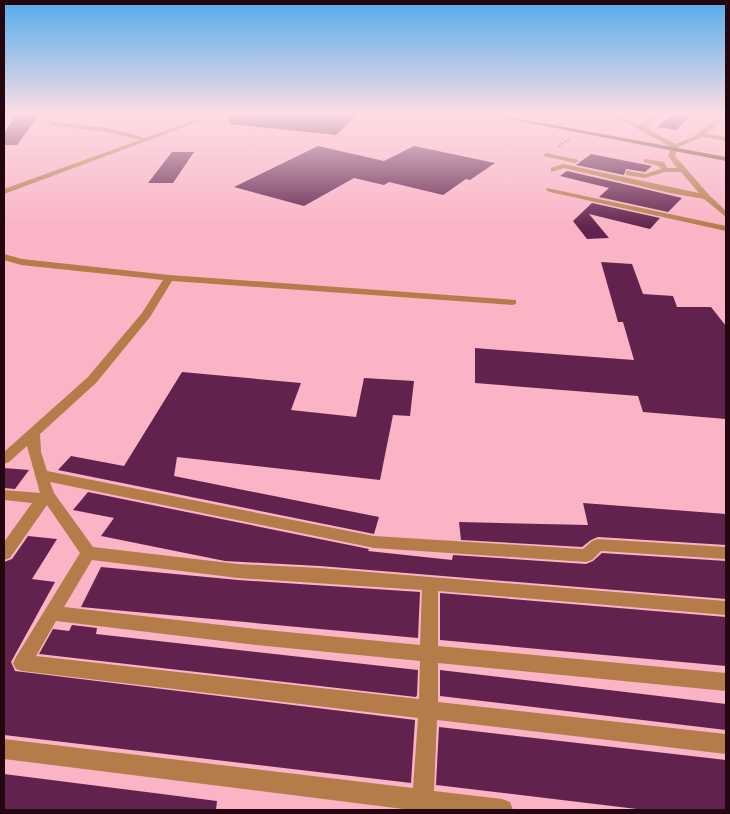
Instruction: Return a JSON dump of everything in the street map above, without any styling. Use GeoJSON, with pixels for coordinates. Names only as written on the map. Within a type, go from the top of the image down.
{"type":"FeatureCollection","features":[{"type":"Feature","properties":{"kind":"main road"},"geometry":{"type":"LineString","coordinates":[[693,152],[726,159]]}},
{"type":"Feature","properties":{"kind":"street"},"geometry":{"type":"LineString","coordinates":[[4,192],[114,152]]}},
{"type":"Feature","properties":{"kind":"street"},"geometry":{"type":"LineString","coordinates":[[673,152],[671,156],[682,170],[706,197],[726,215]]}},
{"type":"Feature","properties":{"kind":"street"},"geometry":{"type":"LineString","coordinates":[[546,155],[645,176],[665,170],[682,170]]}},
{"type":"Feature","properties":{"kind":"street"},"geometry":{"type":"LineString","coordinates":[[646,161],[661,164],[665,170]]}},
{"type":"Feature","properties":{"kind":"street"},"geometry":{"type":"LineString","coordinates":[[554,170],[563,166],[670,191],[706,197]]}},
{"type":"Feature","properties":{"kind":"street"},"geometry":{"type":"LineString","coordinates":[[550,190],[726,229]]}},
{"type":"Feature","properties":{"kind":"street"},"geometry":{"type":"LineString","coordinates":[[4,257],[21,262],[169,278],[512,302]]}},
{"type":"Feature","properties":{"kind":"street"},"geometry":{"type":"LineString","coordinates":[[4,459],[92,380],[146,315],[169,278]]}},
{"type":"Feature","properties":{"kind":"street"},"geometry":{"type":"LineString","coordinates":[[33,434],[34,452],[45,497],[88,553],[238,571],[320,575],[726,608]]}},
{"type":"Feature","properties":{"kind":"street"},"geometry":{"type":"LineString","coordinates":[[41,475],[374,542],[586,556],[598,545],[726,553]]}},
{"type":"Feature","properties":{"kind":"street"},"geometry":{"type":"LineString","coordinates":[[4,495],[45,497]]}},
{"type":"Feature","properties":{"kind":"street"},"geometry":{"type":"LineString","coordinates":[[4,553],[45,497]]}},
{"type":"Feature","properties":{"kind":"street"},"geometry":{"type":"LineString","coordinates":[[88,553],[22,663],[726,744]]}},
{"type":"Feature","properties":{"kind":"street"},"geometry":{"type":"LineString","coordinates":[[422,805],[428,710],[430,584]]}},
{"type":"Feature","properties":{"kind":"street"},"geometry":{"type":"LineString","coordinates":[[52,613],[256,637],[726,682]]}},
{"type":"Feature","properties":{"kind":"street"},"geometry":{"type":"LineString","coordinates":[[4,749],[422,805],[502,810]]}},
{"type":"Feature","properties":{"kind":"building"},"geometry":{"type":"Polygon","coordinates":[[[172,152],[194,152],[173,183],[148,183],[172,152]]]}},
{"type":"Feature","properties":{"kind":"building"},"geometry":{"type":"Polygon","coordinates":[[[306,152],[344,152],[384,161],[402,152],[443,152],[495,163],[470,180],[466,179],[443,195],[389,182],[384,185],[354,178],[304,206],[234,187],[306,152]]]}},
{"type":"Feature","properties":{"kind":"building"},"geometry":{"type":"Polygon","coordinates":[[[591,154],[652,166],[645,172],[626,169],[624,175],[576,165],[591,154]]]}},
{"type":"Feature","properties":{"kind":"building"},"geometry":{"type":"Polygon","coordinates":[[[567,171],[682,198],[668,212],[599,197],[609,188],[560,176],[567,171]]]}},
{"type":"Feature","properties":{"kind":"building"},"geometry":{"type":"Polygon","coordinates":[[[592,203],[660,218],[650,229],[589,214],[609,238],[587,239],[573,221],[592,203]]]}},
{"type":"Feature","properties":{"kind":"building"},"geometry":{"type":"Polygon","coordinates":[[[601,262],[632,264],[643,294],[673,296],[677,307],[711,307],[726,326],[726,419],[643,412],[638,396],[475,383],[475,348],[634,360],[623,322],[618,322],[601,262]]]}},
{"type":"Feature","properties":{"kind":"building"},"geometry":{"type":"Polygon","coordinates":[[[182,372],[301,383],[291,410],[356,417],[364,378],[414,381],[410,416],[393,415],[380,480],[177,457],[174,476],[379,517],[374,534],[58,470],[71,456],[124,466],[182,372]]]}},
{"type":"Feature","properties":{"kind":"building"},"geometry":{"type":"Polygon","coordinates":[[[4,468],[29,470],[15,489],[4,488],[4,468]]]}},
{"type":"Feature","properties":{"kind":"building"},"geometry":{"type":"Polygon","coordinates":[[[88,492],[369,549],[368,551],[452,560],[453,555],[586,564],[602,553],[726,561],[726,599],[320,566],[225,561],[101,536],[114,518],[73,510],[88,492]]]}},
{"type":"Feature","properties":{"kind":"building"},"geometry":{"type":"Polygon","coordinates":[[[583,503],[726,514],[726,545],[598,537],[582,547],[461,540],[459,522],[588,525],[583,503]]]}},
{"type":"Feature","properties":{"kind":"building"},"geometry":{"type":"Polygon","coordinates":[[[28,536],[57,539],[32,579],[55,582],[11,662],[15,671],[415,720],[411,783],[4,735],[4,562],[12,559],[28,536]]]}},
{"type":"Feature","properties":{"kind":"building"},"geometry":{"type":"Polygon","coordinates":[[[101,567],[238,580],[420,592],[418,638],[81,607],[101,567]]]}},
{"type":"Feature","properties":{"kind":"building"},"geometry":{"type":"Polygon","coordinates":[[[440,593],[726,617],[726,666],[440,640],[440,593]]]}},
{"type":"Feature","properties":{"kind":"building"},"geometry":{"type":"Polygon","coordinates":[[[72,625],[97,628],[96,634],[418,670],[417,695],[416,697],[39,654],[53,629],[69,631],[72,625]]]}},
{"type":"Feature","properties":{"kind":"building"},"geometry":{"type":"Polygon","coordinates":[[[440,670],[726,704],[726,730],[440,696],[440,670]]]}},
{"type":"Feature","properties":{"kind":"building"},"geometry":{"type":"Polygon","coordinates":[[[439,727],[726,760],[726,810],[645,810],[436,785],[439,727]]]}},
{"type":"Feature","properties":{"kind":"building"},"geometry":{"type":"Polygon","coordinates":[[[4,774],[217,801],[216,810],[4,810],[4,774]]]}}]}
